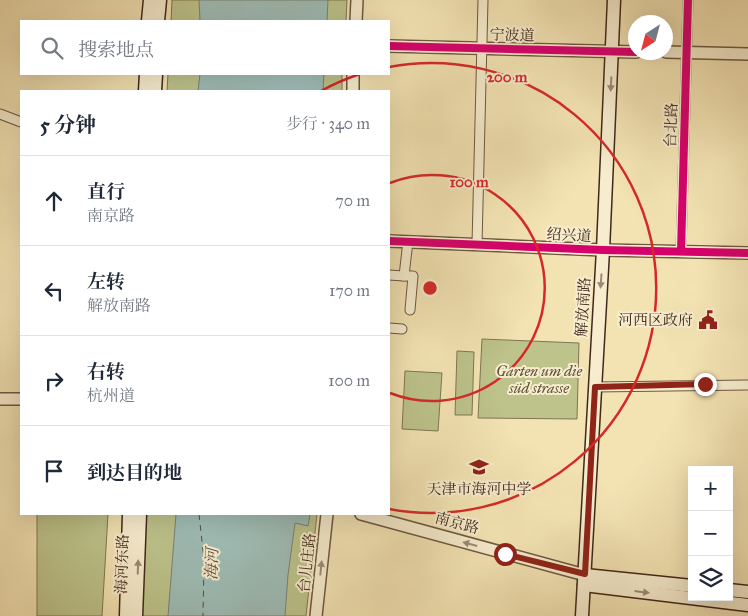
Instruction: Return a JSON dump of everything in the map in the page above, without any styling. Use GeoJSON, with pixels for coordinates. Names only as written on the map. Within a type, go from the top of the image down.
{"type":"FeatureCollection","features":[{"type":"Feature","properties":{"kind":"main road"},"geometry":{"type":"LineString","coordinates":[[148,20],[150,0]]}},
{"type":"Feature","properties":{"kind":"main road"},"geometry":{"type":"LineString","coordinates":[[158,20],[160,0]]}},
{"type":"Feature","properties":{"kind":"main road","name":"解放南路"},"geometry":{"type":"LineString","coordinates":[[582,616],[603,250],[614,0]]}},
{"type":"Feature","properties":{"kind":"main road"},"geometry":{"type":"LineString","coordinates":[[145,90],[146,75]]}},
{"type":"Feature","properties":{"kind":"main road"},"geometry":{"type":"LineString","coordinates":[[156,75],[156,90]]}},
{"type":"Feature","properties":{"kind":"main road","name":"海河东路"},"geometry":{"type":"LineString","coordinates":[[126,616],[129,515]]}},
{"type":"Feature","properties":{"kind":"main road","name":"海河东路"},"geometry":{"type":"LineString","coordinates":[[136,616],[140,515]]}},
{"type":"Feature","properties":{"kind":"main road","name":"南京路"},"geometry":{"type":"LineString","coordinates":[[584,580],[688,586]]}},
{"type":"Feature","properties":{"kind":"main road","name":"南京路"},"geometry":{"type":"LineString","coordinates":[[584,580],[748,605]]}},
{"type":"Feature","properties":{"kind":"main road"},"geometry":{"type":"LineString","coordinates":[[733,590],[748,592]]}},
{"type":"Feature","properties":{"kind":"street"},"geometry":{"type":"LineString","coordinates":[[356,20],[357,0]]}},
{"type":"Feature","properties":{"kind":"street"},"geometry":{"type":"LineString","coordinates":[[477,244],[481,48],[484,0]]}},
{"type":"Feature","properties":{"kind":"street","name":"台北路"},"geometry":{"type":"LineString","coordinates":[[681,251],[688,0]]}},
{"type":"Feature","properties":{"kind":"street","name":"宁波道"},"geometry":{"type":"LineString","coordinates":[[390,46],[628,52]]}},
{"type":"Feature","properties":{"kind":"street"},"geometry":{"type":"LineString","coordinates":[[673,52],[748,54]]}},
{"type":"Feature","properties":{"kind":"street"},"geometry":{"type":"LineString","coordinates":[[353,75],[353,90]]}},
{"type":"Feature","properties":{"kind":"street"},"geometry":{"type":"LineString","coordinates":[[0,114],[20,122]]}},
{"type":"Feature","properties":{"kind":"street","name":"绍兴道"},"geometry":{"type":"LineString","coordinates":[[390,240],[603,250],[748,253]]}},
{"type":"Feature","properties":{"kind":"street"},"geometry":{"type":"LineString","coordinates":[[404,276],[408,241]]}},
{"type":"Feature","properties":{"kind":"street"},"geometry":{"type":"LineString","coordinates":[[390,275],[413,276],[410,310]]}},
{"type":"Feature","properties":{"kind":"street"},"geometry":{"type":"LineString","coordinates":[[390,328],[402,329]]}},
{"type":"Feature","properties":{"kind":"street"},"geometry":{"type":"LineString","coordinates":[[595,387],[748,385]]}},
{"type":"Feature","properties":{"kind":"street"},"geometry":{"type":"LineString","coordinates":[[0,399],[20,399]]}},
{"type":"Feature","properties":{"kind":"street","name":"台儿庄路"},"geometry":{"type":"LineString","coordinates":[[316,616],[327,515]]}},
{"type":"Feature","properties":{"kind":"street","name":"南京路"},"geometry":{"type":"LineString","coordinates":[[364,515],[584,580]]}},
{"type":"Feature","properties":{"kind":"green space"},"geometry":{"type":"Polygon","coordinates":[[[172,0],[347,0],[346,20],[171,20],[172,0]]]}},
{"type":"Feature","properties":{"kind":"green space"},"geometry":{"type":"Polygon","coordinates":[[[168,75],[342,75],[342,90],[167,90],[168,75]]]}},
{"type":"Feature","properties":{"kind":"green space","name":"Garten um die süd strasse"},"geometry":{"type":"Polygon","coordinates":[[[482,339],[579,343],[577,419],[478,418],[482,339]]]}},
{"type":"Feature","properties":{"kind":"green space"},"geometry":{"type":"Polygon","coordinates":[[[457,351],[474,352],[472,415],[455,415],[457,351]]]}},
{"type":"Feature","properties":{"kind":"green space"},"geometry":{"type":"Polygon","coordinates":[[[405,371],[442,373],[438,431],[402,429],[405,371]]]}},
{"type":"Feature","properties":{"kind":"green space"},"geometry":{"type":"Polygon","coordinates":[[[37,515],[108,515],[102,616],[37,616],[37,515]]]}},
{"type":"Feature","properties":{"kind":"green space"},"geometry":{"type":"Polygon","coordinates":[[[146,515],[317,515],[306,616],[141,616],[146,515]]]}},
{"type":"Feature","properties":{"kind":"water"},"geometry":{"type":"Polygon","coordinates":[[[199,0],[328,0],[327,20],[200,20],[199,0]]]}},
{"type":"Feature","properties":{"kind":"water"},"geometry":{"type":"Polygon","coordinates":[[[200,75],[324,75],[323,90],[198,90],[200,75]]]}},
{"type":"Feature","properties":{"kind":"water","name":"海河"},"geometry":{"type":"Polygon","coordinates":[[[176,515],[310,515],[308,526],[295,523],[285,616],[168,616],[176,515]]]}},
{"type":"Feature","properties":{"kind":"ferry route"},"geometry":{"type":"LineString","coordinates":[[199,515],[204,560],[203,616]]}},
{"type":"Feature","properties":{"kind":"cycle path"},"geometry":{"type":"LineString","coordinates":[[681,251],[688,0]]}},
{"type":"Feature","properties":{"kind":"cycle path"},"geometry":{"type":"LineString","coordinates":[[390,46],[628,52]]}},
{"type":"Feature","properties":{"kind":"cycle path"},"geometry":{"type":"LineString","coordinates":[[390,241],[603,250],[748,253]]}},
{"type":"Feature","properties":{"kind":"place","name":"河西区政府"},"geometry":{"type":"Point","coordinates":[708,320]}},
{"type":"Feature","properties":{"kind":"place","name":"天津市海河中学"},"geometry":{"type":"Point","coordinates":[479,467]}},
{"type":"Feature","properties":{"kind":"route"},"geometry":{"type":"LineString","coordinates":[[505,554],[585,574],[595,387],[705,384]]}}]}
